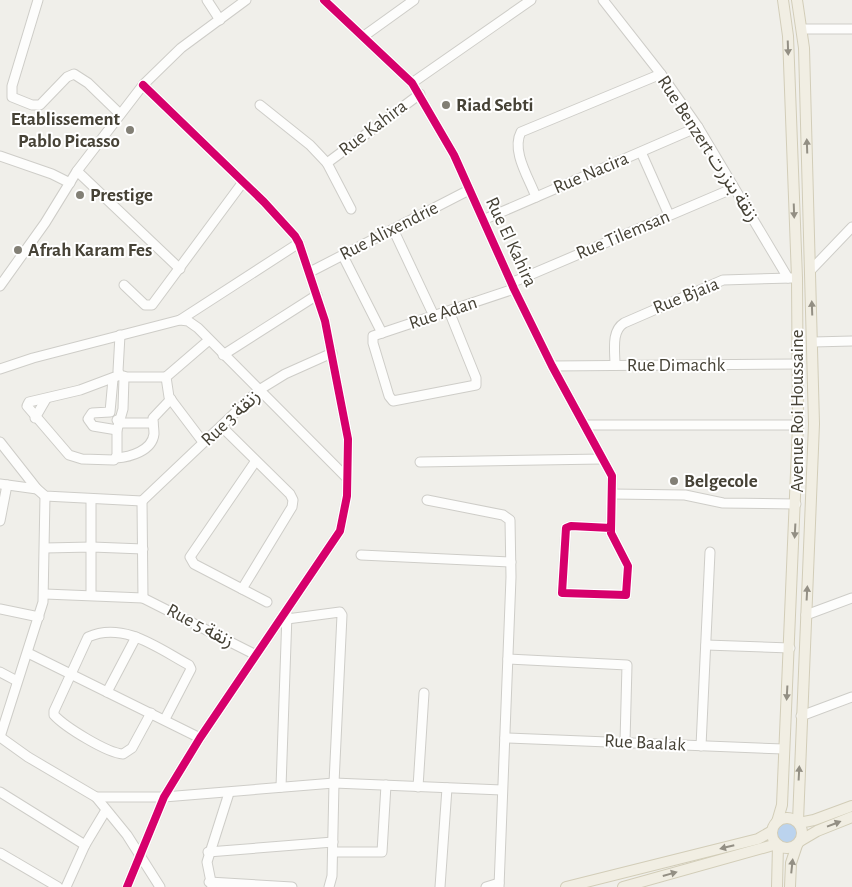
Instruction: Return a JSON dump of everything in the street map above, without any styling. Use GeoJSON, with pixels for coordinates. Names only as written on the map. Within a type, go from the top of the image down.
{"type":"FeatureCollection","features":[{"type":"Feature","properties":{"kind":"main road","name":"Avenue Roi Houssaine"},"geometry":{"type":"LineString","coordinates":[[775,826],[782,805],[796,504],[799,364],[793,278],[788,36],[783,0]]}},
{"type":"Feature","properties":{"kind":"main road","name":"Avenue Roi Houssaine"},"geometry":{"type":"LineString","coordinates":[[798,0],[803,29],[813,342],[812,496],[801,716],[798,822]]}},
{"type":"Feature","properties":{"kind":"main road"},"geometry":{"type":"LineString","coordinates":[[566,887],[758,839],[785,818],[798,822],[814,820],[852,806]]}},
{"type":"Feature","properties":{"kind":"main road"},"geometry":{"type":"LineString","coordinates":[[623,887],[777,845],[787,848],[799,843],[817,831],[852,817]]}},
{"type":"Feature","properties":{"kind":"main road"},"geometry":{"type":"LineString","coordinates":[[790,887],[791,863],[803,832],[798,822]]}},
{"type":"Feature","properties":{"kind":"main road"},"geometry":{"type":"LineString","coordinates":[[775,826],[773,838],[777,845],[777,887]]}},
{"type":"Feature","properties":{"kind":"street"},"geometry":{"type":"LineString","coordinates":[[38,0],[12,86],[12,97],[32,106],[40,105],[67,77],[74,74],[88,83],[120,114]]}},
{"type":"Feature","properties":{"kind":"street"},"geometry":{"type":"LineString","coordinates":[[207,0],[220,20]]}},
{"type":"Feature","properties":{"kind":"street"},"geometry":{"type":"LineString","coordinates":[[0,286],[45,223],[77,172],[143,85],[181,48],[246,0]]}},
{"type":"Feature","properties":{"kind":"street","name":"Rue El Kahira"},"geometry":{"type":"LineString","coordinates":[[324,0],[412,83],[454,155],[513,286],[552,366],[586,425],[612,476],[610,528]]}},
{"type":"Feature","properties":{"kind":"street"},"geometry":{"type":"LineString","coordinates":[[364,36],[414,0]]}},
{"type":"Feature","properties":{"kind":"street"},"geometry":{"type":"LineString","coordinates":[[412,83],[531,0]]}},
{"type":"Feature","properties":{"kind":"street","name":"Rue Benzert زنقة بنزرت"},"geometry":{"type":"LineString","coordinates":[[603,0],[661,74],[698,127],[734,188],[793,278]]}},
{"type":"Feature","properties":{"kind":"street"},"geometry":{"type":"LineString","coordinates":[[803,29],[852,29]]}},
{"type":"Feature","properties":{"kind":"street"},"geometry":{"type":"LineString","coordinates":[[536,196],[517,148],[517,138],[521,132],[661,74]]}},
{"type":"Feature","properties":{"kind":"street"},"geometry":{"type":"LineString","coordinates":[[126,887],[164,797],[200,738],[286,608],[340,531],[345,516],[348,438],[332,353],[317,295],[299,243],[289,229],[243,182],[143,85]]}},
{"type":"Feature","properties":{"kind":"street","name":"Rue Kahira"},"geometry":{"type":"LineString","coordinates":[[327,163],[420,94]]}},
{"type":"Feature","properties":{"kind":"street"},"geometry":{"type":"LineString","coordinates":[[260,104],[310,145],[327,163],[351,209]]}},
{"type":"Feature","properties":{"kind":"street","name":"Rue Nacira"},"geometry":{"type":"LineString","coordinates":[[483,220],[698,127]]}},
{"type":"Feature","properties":{"kind":"street"},"geometry":{"type":"LineString","coordinates":[[641,152],[669,215]]}},
{"type":"Feature","properties":{"kind":"street"},"geometry":{"type":"LineString","coordinates":[[0,156],[52,174],[70,183]]}},
{"type":"Feature","properties":{"kind":"street"},"geometry":{"type":"LineString","coordinates":[[77,172],[180,269]]}},
{"type":"Feature","properties":{"kind":"street"},"geometry":{"type":"LineString","coordinates":[[124,285],[145,305],[150,307],[243,182]]}},
{"type":"Feature","properties":{"kind":"street","name":"Rue Tilemsan"},"geometry":{"type":"LineString","coordinates":[[513,286],[669,215],[734,188]]}},
{"type":"Feature","properties":{"kind":"street","name":"Rue Alixendrie"},"geometry":{"type":"LineString","coordinates":[[310,272],[469,190]]}},
{"type":"Feature","properties":{"kind":"street"},"geometry":{"type":"LineString","coordinates":[[810,270],[852,227]]}},
{"type":"Feature","properties":{"kind":"street"},"geometry":{"type":"LineString","coordinates":[[393,229],[434,316]]}},
{"type":"Feature","properties":{"kind":"street"},"geometry":{"type":"LineString","coordinates":[[0,369],[180,320],[299,243]]}},
{"type":"Feature","properties":{"kind":"street"},"geometry":{"type":"LineString","coordinates":[[343,256],[382,333]]}},
{"type":"Feature","properties":{"kind":"street","name":"Rue Bjaia"},"geometry":{"type":"LineString","coordinates":[[615,365],[616,332],[618,327],[624,323],[724,280],[793,278]]}},
{"type":"Feature","properties":{"kind":"street","name":"Rue Adan"},"geometry":{"type":"LineString","coordinates":[[449,311],[476,378],[474,386],[393,401],[389,396],[373,338],[382,333],[449,311],[513,286]]}},
{"type":"Feature","properties":{"kind":"street"},"geometry":{"type":"LineString","coordinates":[[223,355],[317,295]]}},
{"type":"Feature","properties":{"kind":"street"},"geometry":{"type":"LineString","coordinates":[[180,320],[188,321],[198,328],[347,478]]}},
{"type":"Feature","properties":{"kind":"street"},"geometry":{"type":"LineString","coordinates":[[116,458],[118,426],[123,409],[118,372],[120,335]]}},
{"type":"Feature","properties":{"kind":"street"},"geometry":{"type":"LineString","coordinates":[[170,399],[157,412],[153,423],[154,436],[146,448],[135,454],[110,460],[73,458],[66,453],[36,418],[28,408],[27,403],[119,377],[166,377],[209,340]]}},
{"type":"Feature","properties":{"kind":"street"},"geometry":{"type":"LineString","coordinates":[[813,342],[852,341]]}},
{"type":"Feature","properties":{"kind":"street","name":"Rue 3 زنقة"},"geometry":{"type":"LineString","coordinates":[[142,501],[259,390],[285,374],[332,353]]}},
{"type":"Feature","properties":{"kind":"street","name":"Rue Dimachk"},"geometry":{"type":"LineString","coordinates":[[552,366],[799,364]]}},
{"type":"Feature","properties":{"kind":"street"},"geometry":{"type":"LineString","coordinates":[[118,426],[110,412],[119,377]]}},
{"type":"Feature","properties":{"kind":"street"},"geometry":{"type":"LineString","coordinates":[[166,377],[170,399],[204,442]]}},
{"type":"Feature","properties":{"kind":"street"},"geometry":{"type":"LineString","coordinates":[[36,418],[46,399]]}},
{"type":"Feature","properties":{"kind":"street"},"geometry":{"type":"LineString","coordinates":[[110,412],[92,413],[89,416],[89,421],[97,427],[153,423]]}},
{"type":"Feature","properties":{"kind":"street"},"geometry":{"type":"LineString","coordinates":[[586,425],[798,425]]}},
{"type":"Feature","properties":{"kind":"street"},"geometry":{"type":"LineString","coordinates":[[221,426],[255,462],[290,494],[293,500],[292,506],[242,589]]}},
{"type":"Feature","properties":{"kind":"street"},"geometry":{"type":"LineString","coordinates":[[0,442],[37,489],[45,496],[142,501]]}},
{"type":"Feature","properties":{"kind":"street"},"geometry":{"type":"LineString","coordinates":[[420,462],[602,459]]}},
{"type":"Feature","properties":{"kind":"street"},"geometry":{"type":"LineString","coordinates":[[255,462],[190,557],[194,564],[267,602]]}},
{"type":"Feature","properties":{"kind":"street"},"geometry":{"type":"LineString","coordinates":[[0,521],[3,484],[37,489]]}},
{"type":"Feature","properties":{"kind":"street"},"geometry":{"type":"LineString","coordinates":[[612,494],[685,495],[723,503],[796,504]]}},
{"type":"Feature","properties":{"kind":"street"},"geometry":{"type":"LineString","coordinates":[[45,496],[45,594],[0,737],[28,757],[96,797],[127,835],[160,887]]}},
{"type":"Feature","properties":{"kind":"street"},"geometry":{"type":"LineString","coordinates":[[91,498],[91,595]]}},
{"type":"Feature","properties":{"kind":"street"},"geometry":{"type":"LineString","coordinates":[[427,500],[507,516],[510,520],[511,562],[499,885],[486,887]]}},
{"type":"Feature","properties":{"kind":"street","name":"Rue 5 زنقة"},"geometry":{"type":"LineString","coordinates":[[142,501],[143,598]]}},
{"type":"Feature","properties":{"kind":"street"},"geometry":{"type":"LineString","coordinates":[[571,526],[610,528],[612,537],[628,566],[626,595],[562,593],[566,528],[571,526]]}},
{"type":"Feature","properties":{"kind":"street"},"geometry":{"type":"LineString","coordinates":[[45,548],[143,549]]}},
{"type":"Feature","properties":{"kind":"street"},"geometry":{"type":"LineString","coordinates":[[702,746],[710,552]]}},
{"type":"Feature","properties":{"kind":"street"},"geometry":{"type":"LineString","coordinates":[[361,555],[511,562]]}},
{"type":"Feature","properties":{"kind":"street","name":"Rue 5 زنقة"},"geometry":{"type":"LineString","coordinates":[[45,594],[143,598],[256,655]]}},
{"type":"Feature","properties":{"kind":"street"},"geometry":{"type":"LineString","coordinates":[[806,615],[852,598]]}},
{"type":"Feature","properties":{"kind":"street"},"geometry":{"type":"LineString","coordinates":[[281,787],[286,608]]}},
{"type":"Feature","properties":{"kind":"street"},"geometry":{"type":"LineString","coordinates":[[0,609],[39,617]]}},
{"type":"Feature","properties":{"kind":"street"},"geometry":{"type":"LineString","coordinates":[[286,619],[342,613],[332,852],[332,876],[335,887]]}},
{"type":"Feature","properties":{"kind":"street"},"geometry":{"type":"LineString","coordinates":[[151,713],[129,752],[117,754],[64,724],[54,715],[54,711],[88,637],[120,633],[136,637],[191,667],[164,719]]}},
{"type":"Feature","properties":{"kind":"street"},"geometry":{"type":"LineString","coordinates":[[107,692],[136,637]]}},
{"type":"Feature","properties":{"kind":"street"},"geometry":{"type":"LineString","coordinates":[[706,645],[790,648]]}},
{"type":"Feature","properties":{"kind":"street"},"geometry":{"type":"LineString","coordinates":[[28,653],[200,738]]}},
{"type":"Feature","properties":{"kind":"street"},"geometry":{"type":"LineString","coordinates":[[508,660],[627,665],[625,742]]}},
{"type":"Feature","properties":{"kind":"street"},"geometry":{"type":"LineString","coordinates":[[0,672],[17,681]]}},
{"type":"Feature","properties":{"kind":"street"},"geometry":{"type":"LineString","coordinates":[[418,787],[424,693]]}},
{"type":"Feature","properties":{"kind":"street"},"geometry":{"type":"LineString","coordinates":[[801,716],[852,697]]}},
{"type":"Feature","properties":{"kind":"street","name":"Rue Baalak"},"geometry":{"type":"LineString","coordinates":[[505,738],[784,749]]}},
{"type":"Feature","properties":{"kind":"street"},"geometry":{"type":"LineString","coordinates":[[96,797],[164,797],[334,783],[502,790]]}},
{"type":"Feature","properties":{"kind":"street"},"geometry":{"type":"LineString","coordinates":[[332,852],[382,852],[386,785]]}},
{"type":"Feature","properties":{"kind":"street"},"geometry":{"type":"LineString","coordinates":[[440,887],[447,788]]}},
{"type":"Feature","properties":{"kind":"street"},"geometry":{"type":"LineString","coordinates":[[0,792],[86,845]]}},
{"type":"Feature","properties":{"kind":"street"},"geometry":{"type":"LineString","coordinates":[[229,793],[208,852],[207,862],[211,884],[292,887]]}},
{"type":"Feature","properties":{"kind":"street"},"geometry":{"type":"LineString","coordinates":[[66,887],[86,845],[106,810]]}},
{"type":"Feature","properties":{"kind":"street"},"geometry":{"type":"LineString","coordinates":[[208,852],[333,842]]}},
{"type":"Feature","properties":{"kind":"street"},"geometry":{"type":"LineString","coordinates":[[0,853],[58,887]]}},
{"type":"Feature","properties":{"kind":"street"},"geometry":{"type":"LineString","coordinates":[[329,887],[332,876]]}},
{"type":"Feature","properties":{"kind":"water"},"geometry":{"type":"Polygon","coordinates":[[[787,823],[794,826],[797,833],[794,840],[787,843],[780,840],[777,833],[780,826],[787,823]]]}},
{"type":"Feature","properties":{"kind":"cycle path"},"geometry":{"type":"LineString","coordinates":[[324,0],[412,83],[454,155],[514,289],[552,366],[612,476],[611,533],[628,566],[626,595],[562,593],[566,528],[571,526],[611,528]]}},
{"type":"Feature","properties":{"kind":"cycle path"},"geometry":{"type":"LineString","coordinates":[[127,887],[164,797],[200,738],[340,531],[347,496],[348,439],[325,321],[299,243],[295,236],[264,202],[143,85]]}},
{"type":"Feature","properties":{"kind":"place","name":"Riad Sebti"},"geometry":{"type":"Point","coordinates":[446,105]}},
{"type":"Feature","properties":{"kind":"place","name":"Etablissement Pablo Picasso"},"geometry":{"type":"Point","coordinates":[130,130]}},
{"type":"Feature","properties":{"kind":"place","name":"Prestige"},"geometry":{"type":"Point","coordinates":[80,195]}},
{"type":"Feature","properties":{"kind":"place","name":"Afrah Karam Fes"},"geometry":{"type":"Point","coordinates":[18,250]}},
{"type":"Feature","properties":{"kind":"place","name":"Belgecole"},"geometry":{"type":"Point","coordinates":[674,481]}}]}
